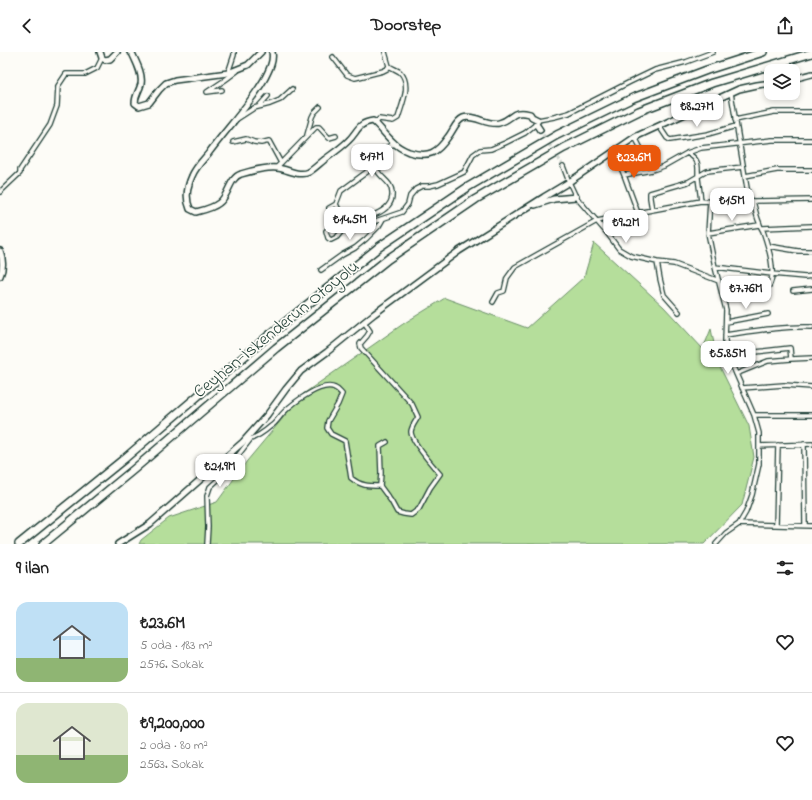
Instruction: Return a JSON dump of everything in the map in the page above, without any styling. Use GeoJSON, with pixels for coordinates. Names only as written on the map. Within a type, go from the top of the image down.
{"type":"FeatureCollection","features":[{"type":"Feature","properties":{"kind":"highway","name":"Ceyhan-İskenderun Otoyolu"},"geometry":{"type":"LineString","coordinates":[[19,544],[124,459],[267,337],[379,247],[468,187],[557,135],[633,98],[707,70],[763,52]]}},
{"type":"Feature","properties":{"kind":"highway","name":"Ceyhan-İskenderun Otoyolu"},"geometry":{"type":"LineString","coordinates":[[43,544],[133,470],[276,348],[388,259],[476,199],[564,148],[639,111],[712,83],[812,53]]}},
{"type":"Feature","properties":{"kind":"street"},"geometry":{"type":"LineString","coordinates":[[0,192],[20,173],[20,170],[50,124],[57,106],[58,86],[66,74],[85,74],[97,68],[102,58],[100,52]]}},
{"type":"Feature","properties":{"kind":"street"},"geometry":{"type":"LineString","coordinates":[[102,58],[105,60],[110,59],[118,52]]}},
{"type":"Feature","properties":{"kind":"street"},"geometry":{"type":"LineString","coordinates":[[132,52],[140,71],[141,83],[135,98],[136,103],[139,106],[149,103],[159,90],[170,81],[228,73],[248,65],[260,52]]}},
{"type":"Feature","properties":{"kind":"street"},"geometry":{"type":"LineString","coordinates":[[228,73],[234,52]]}},
{"type":"Feature","properties":{"kind":"street"},"geometry":{"type":"LineString","coordinates":[[272,52],[273,58],[269,70],[259,89],[247,107],[216,142],[192,176],[187,192],[187,202],[190,209],[196,212],[220,203],[233,180],[238,175],[256,170],[276,168],[300,174],[309,172],[349,141],[359,127],[366,122],[373,120],[394,144],[403,150],[419,155],[424,155],[438,149],[456,126],[464,118],[468,117],[490,123],[498,123],[519,112],[530,114],[537,122],[540,130]]}},
{"type":"Feature","properties":{"kind":"street"},"geometry":{"type":"LineString","coordinates":[[376,123],[379,119],[392,121],[398,118],[406,87],[404,78],[400,72],[389,66],[385,52]]}},
{"type":"Feature","properties":{"kind":"street"},"geometry":{"type":"LineString","coordinates":[[336,204],[338,208],[337,218],[335,223],[326,231],[328,238],[331,240],[337,237],[342,231],[354,226],[364,225],[402,212],[408,204],[410,196],[416,189],[422,186],[438,184],[464,172],[473,154],[480,150],[491,149],[505,143],[525,132],[537,122],[569,113],[655,70],[686,62],[713,52]]}},
{"type":"Feature","properties":{"kind":"street"},"geometry":{"type":"LineString","coordinates":[[333,57],[347,75],[355,78],[383,71],[389,66]]}},
{"type":"Feature","properties":{"kind":"street"},"geometry":{"type":"LineString","coordinates":[[222,90],[207,92],[240,68]]}},
{"type":"Feature","properties":{"kind":"street"},"geometry":{"type":"LineString","coordinates":[[800,77],[812,74]]}},
{"type":"Feature","properties":{"kind":"street"},"geometry":{"type":"LineString","coordinates":[[118,544],[150,524],[243,442],[267,415],[301,371],[459,251],[569,182],[635,137],[739,89],[764,84]]}},
{"type":"Feature","properties":{"kind":"street"},"geometry":{"type":"LineString","coordinates":[[236,120],[254,108],[280,100],[292,89]]}},
{"type":"Feature","properties":{"kind":"street"},"geometry":{"type":"LineString","coordinates":[[722,294],[768,286],[772,281],[768,246],[751,201],[743,167],[730,93]]}},
{"type":"Feature","properties":{"kind":"street"},"geometry":{"type":"LineString","coordinates":[[258,107],[268,96]]}},
{"type":"Feature","properties":{"kind":"street"},"geometry":{"type":"LineString","coordinates":[[306,136],[312,117],[320,107]]}},
{"type":"Feature","properties":{"kind":"street"},"geometry":{"type":"LineString","coordinates":[[735,120],[774,112],[812,112]]}},
{"type":"Feature","properties":{"kind":"street"},"geometry":{"type":"LineString","coordinates":[[659,126],[670,140],[708,134],[736,126]]}},
{"type":"Feature","properties":{"kind":"street"},"geometry":{"type":"LineString","coordinates":[[276,168],[316,127],[319,127],[329,138],[336,136]]}},
{"type":"Feature","properties":{"kind":"street"},"geometry":{"type":"LineString","coordinates":[[635,137],[652,170]]}},
{"type":"Feature","properties":{"kind":"street"},"geometry":{"type":"LineString","coordinates":[[233,142],[246,139],[261,143],[269,141],[281,163]]}},
{"type":"Feature","properties":{"kind":"street"},"geometry":{"type":"LineString","coordinates":[[624,175],[652,170],[664,166],[687,152],[701,148],[772,140],[812,140]]}},
{"type":"Feature","properties":{"kind":"street"},"geometry":{"type":"LineString","coordinates":[[329,208],[336,204],[341,191],[367,172],[370,158],[374,152],[394,144]]}},
{"type":"Feature","properties":{"kind":"street"},"geometry":{"type":"LineString","coordinates":[[359,225],[364,219],[376,214],[391,203],[392,194],[390,185],[378,172],[375,164],[376,156],[380,150]]}},
{"type":"Feature","properties":{"kind":"street"},"geometry":{"type":"LineString","coordinates":[[614,151],[638,212]]}},
{"type":"Feature","properties":{"kind":"street"},"geometry":{"type":"LineString","coordinates":[[687,152],[697,161],[701,201]]}},
{"type":"Feature","properties":{"kind":"street"},"geometry":{"type":"LineString","coordinates":[[563,166],[576,197],[619,249],[631,256],[674,264],[719,281]]}},
{"type":"Feature","properties":{"kind":"street"},"geometry":{"type":"LineString","coordinates":[[652,210],[650,193],[688,182],[707,171],[743,167]]}},
{"type":"Feature","properties":{"kind":"street"},"geometry":{"type":"LineString","coordinates":[[745,176],[777,170],[812,170]]}},
{"type":"Feature","properties":{"kind":"street"},"geometry":{"type":"LineString","coordinates":[[527,208],[554,199],[576,197]]}},
{"type":"Feature","properties":{"kind":"street"},"geometry":{"type":"LineString","coordinates":[[493,302],[498,292],[504,291],[507,278],[515,267],[597,221],[701,201],[812,200]]}},
{"type":"Feature","properties":{"kind":"street"},"geometry":{"type":"LineString","coordinates":[[710,201],[708,233],[726,310],[725,341],[736,374],[754,415],[759,433],[759,464],[752,495],[746,512],[739,524],[726,533],[717,543]]}},
{"type":"Feature","properties":{"kind":"street"},"geometry":{"type":"LineString","coordinates":[[321,270],[366,239],[379,226],[384,218]]}},
{"type":"Feature","properties":{"kind":"street"},"geometry":{"type":"LineString","coordinates":[[708,233],[760,226],[812,226]]}},
{"type":"Feature","properties":{"kind":"street"},"geometry":{"type":"LineString","coordinates":[[768,246],[812,251]]}},
{"type":"Feature","properties":{"kind":"street"},"geometry":{"type":"LineString","coordinates":[[0,251],[3,270],[0,276]]}},
{"type":"Feature","properties":{"kind":"street"},"geometry":{"type":"LineString","coordinates":[[657,262],[664,295],[679,312]]}},
{"type":"Feature","properties":{"kind":"street"},"geometry":{"type":"LineString","coordinates":[[715,266],[772,274],[812,276]]}},
{"type":"Feature","properties":{"kind":"street"},"geometry":{"type":"LineString","coordinates":[[792,291],[812,289]]}},
{"type":"Feature","properties":{"kind":"street"},"geometry":{"type":"LineString","coordinates":[[726,322],[768,314]]}},
{"type":"Feature","properties":{"kind":"street"},"geometry":{"type":"LineString","coordinates":[[364,322],[370,331],[360,344],[361,348],[412,404],[418,417],[411,430],[412,436],[440,474],[430,488],[419,509],[411,515],[397,512],[380,486],[380,446],[387,442]]}},
{"type":"Feature","properties":{"kind":"street"},"geometry":{"type":"LineString","coordinates":[[725,335],[766,329],[812,327]]}},
{"type":"Feature","properties":{"kind":"street"},"geometry":{"type":"LineString","coordinates":[[729,355],[790,348],[791,359]]}},
{"type":"Feature","properties":{"kind":"street"},"geometry":{"type":"LineString","coordinates":[[736,374],[768,361],[812,358]]}},
{"type":"Feature","properties":{"kind":"street"},"geometry":{"type":"LineString","coordinates":[[742,388],[784,385],[812,387]]}},
{"type":"Feature","properties":{"kind":"street"},"geometry":{"type":"LineString","coordinates":[[243,442],[253,439],[272,426],[284,412],[301,398],[320,388],[334,387],[342,394],[328,421],[327,428],[331,434],[345,441],[351,478],[358,483],[370,486],[380,486]]}},
{"type":"Feature","properties":{"kind":"street"},"geometry":{"type":"LineString","coordinates":[[754,415],[812,415]]}},
{"type":"Feature","properties":{"kind":"street"},"geometry":{"type":"LineString","coordinates":[[207,544],[207,496],[210,487],[222,476],[250,440]]}},
{"type":"Feature","properties":{"kind":"street"},"geometry":{"type":"LineString","coordinates":[[804,444],[805,525]]}},
{"type":"Feature","properties":{"kind":"street"},"geometry":{"type":"LineString","coordinates":[[759,446],[812,444]]}},
{"type":"Feature","properties":{"kind":"street"},"geometry":{"type":"LineString","coordinates":[[776,525],[778,445]]}},
{"type":"Feature","properties":{"kind":"street"},"geometry":{"type":"LineString","coordinates":[[739,524],[812,526]]}},
{"type":"Feature","properties":{"kind":"green space"},"geometry":{"type":"Polygon","coordinates":[[[594,243],[664,307],[703,349],[711,329],[718,363],[749,426],[754,457],[742,505],[704,544],[139,544],[141,540],[169,518],[217,502],[247,461],[303,394],[403,324],[445,298],[527,328],[584,277],[594,243]]]}},
{"type":"Feature","properties":{"kind":"tunnel"},"geometry":{"type":"LineString","coordinates":[[540,130],[563,166]]}}]}
